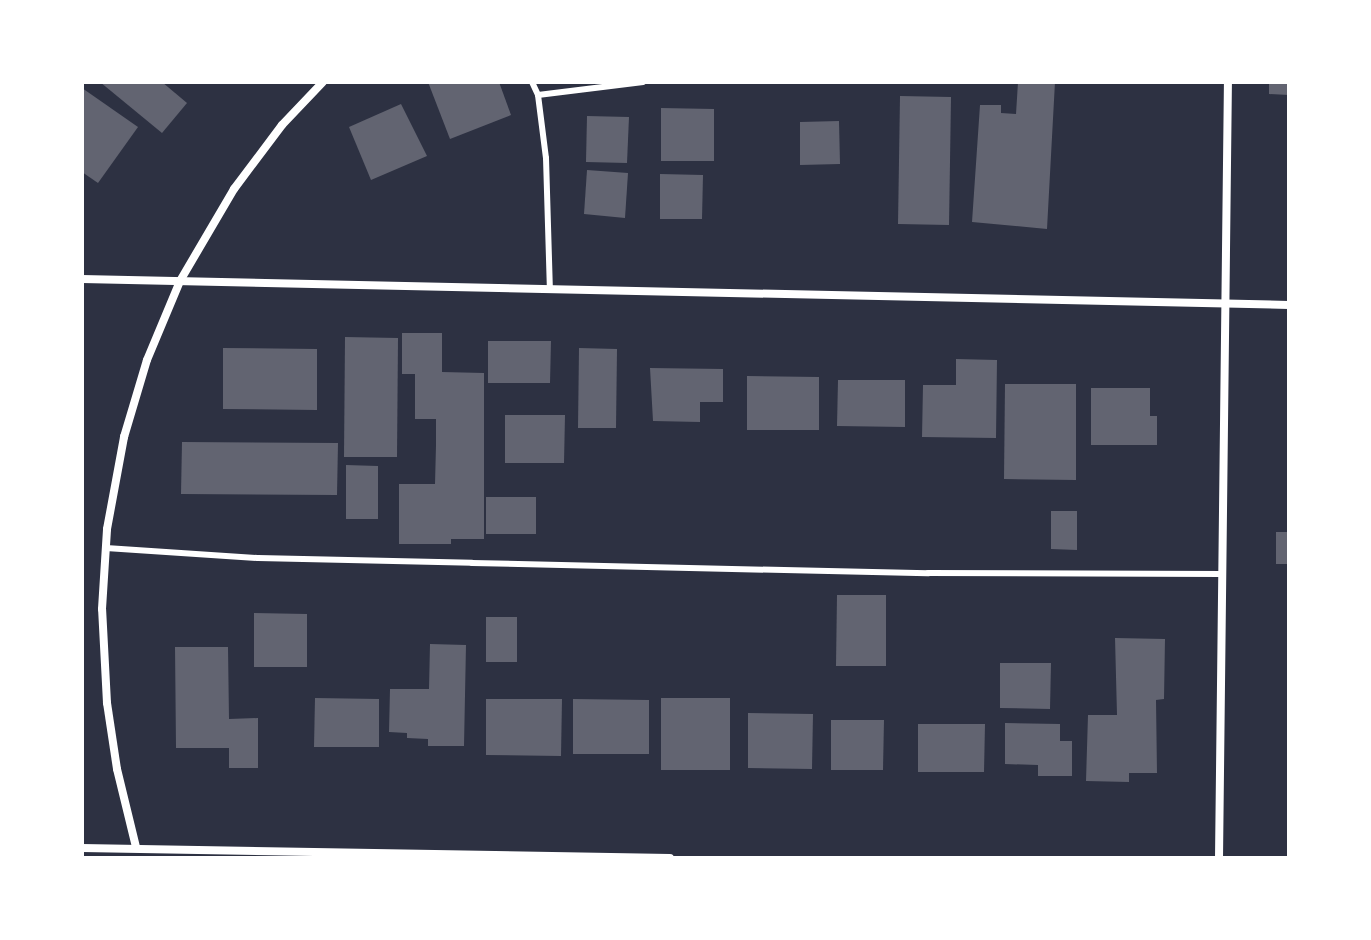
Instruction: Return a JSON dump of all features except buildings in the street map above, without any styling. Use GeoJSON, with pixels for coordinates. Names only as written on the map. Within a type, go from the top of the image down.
{"type":"FeatureCollection","features":[{"type":"Feature","properties":{"kind":"street"},"geometry":{"type":"LineString","coordinates":[[136,847],[117,769],[107,703],[102,609],[106,548],[124,437],[147,360],[180,281],[234,189],[282,125],[323,82]]}},
{"type":"Feature","properties":{"kind":"street"},"geometry":{"type":"LineString","coordinates":[[1219,858],[1228,82]]}},
{"type":"Feature","properties":{"kind":"street"},"geometry":{"type":"LineString","coordinates":[[82,279],[1289,305]]}},
{"type":"Feature","properties":{"kind":"street"},"geometry":{"type":"LineString","coordinates":[[82,848],[670,858]]}},
{"type":"Feature","properties":{"kind":"lane"},"geometry":{"type":"LineString","coordinates":[[532,82],[538,95],[546,158],[550,290]]}},
{"type":"Feature","properties":{"kind":"lane"},"geometry":{"type":"LineString","coordinates":[[538,95],[643,82]]}},
{"type":"Feature","properties":{"kind":"lane"},"geometry":{"type":"LineString","coordinates":[[106,548],[258,558],[411,562],[928,573],[1222,574]]}}]}
